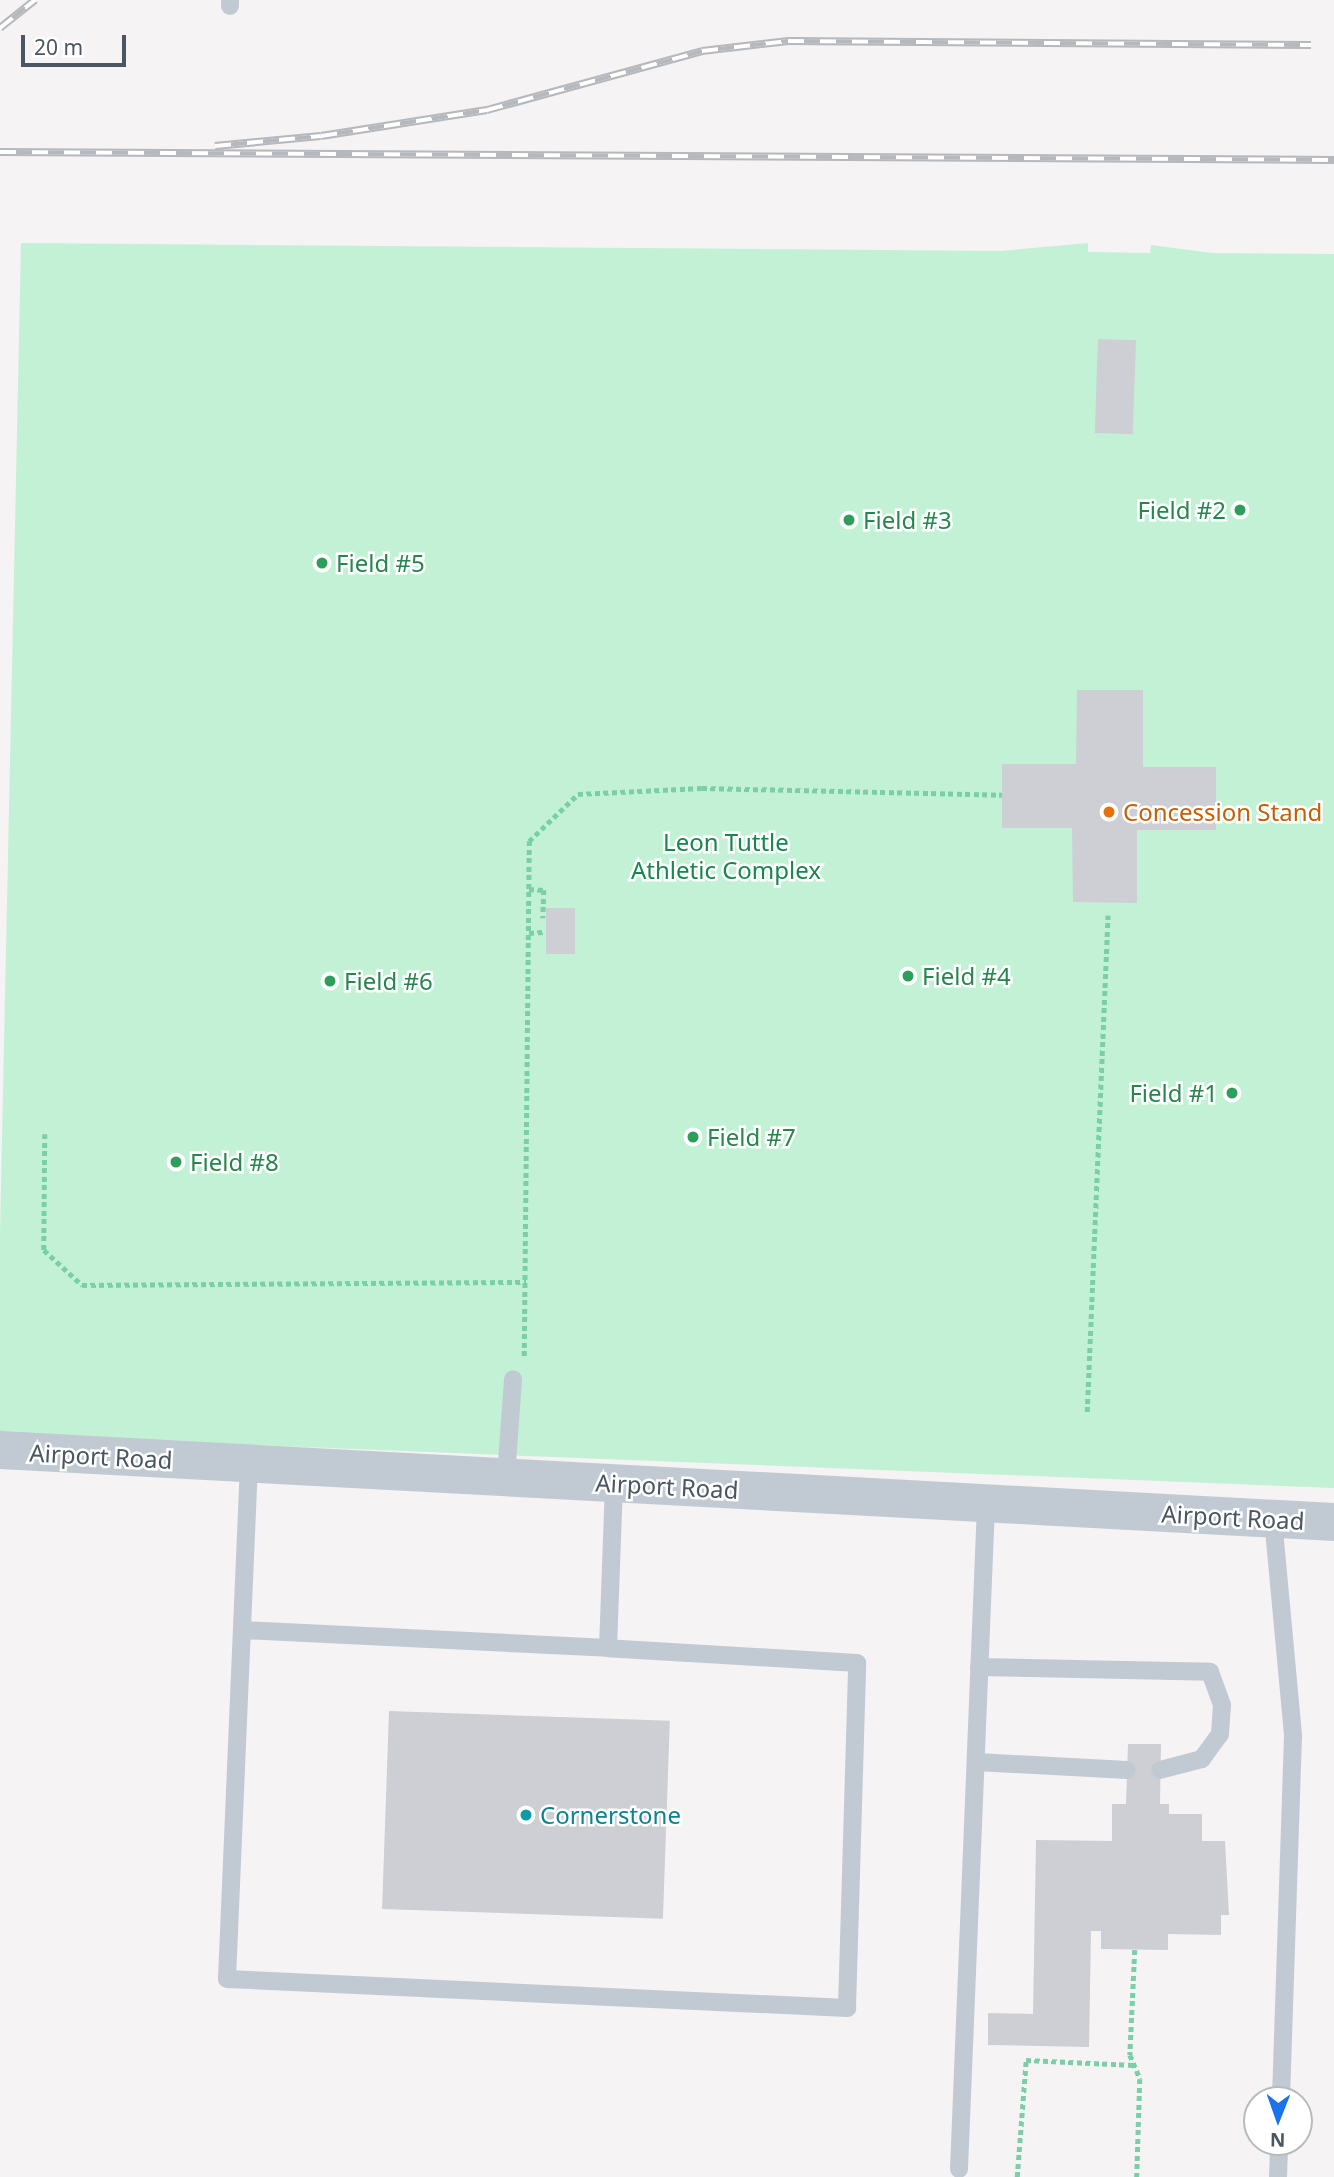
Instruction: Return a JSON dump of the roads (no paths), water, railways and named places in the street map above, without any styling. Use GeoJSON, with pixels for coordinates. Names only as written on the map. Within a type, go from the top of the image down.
{"type":"FeatureCollection","features":[{"type":"Feature","properties":{"kind":"street","name":"Airport Road"},"geometry":{"type":"LineString","coordinates":[[0,1450],[1334,1522]]}},
{"type":"Feature","properties":{"kind":"lane"},"geometry":{"type":"LineString","coordinates":[[506,1477],[518,1373]]}},
{"type":"Feature","properties":{"kind":"lane"},"geometry":{"type":"LineString","coordinates":[[242,1630],[858,1663],[847,2007],[227,1979],[249,1464]]}},
{"type":"Feature","properties":{"kind":"lane"},"geometry":{"type":"LineString","coordinates":[[608,1648],[614,1483]]}},
{"type":"Feature","properties":{"kind":"lane"},"geometry":{"type":"LineString","coordinates":[[959,2169],[985,1504]]}},
{"type":"Feature","properties":{"kind":"lane"},"geometry":{"type":"LineString","coordinates":[[1273,1519],[1293,1736],[1281,2086]]}},
{"type":"Feature","properties":{"kind":"lane"},"geometry":{"type":"LineString","coordinates":[[979,1667],[1210,1672],[1222,1705],[1220,1734],[1202,1759],[1160,1770]]}},
{"type":"Feature","properties":{"kind":"lane"},"geometry":{"type":"LineString","coordinates":[[976,1762],[1127,1770]]}},
{"type":"Feature","properties":{"kind":"lane"},"geometry":{"type":"LineString","coordinates":[[1278,2177],[1279,2156]]}},
{"type":"Feature","properties":{"kind":"railway"},"geometry":{"type":"LineString","coordinates":[[0,28],[35,0]]}},
{"type":"Feature","properties":{"kind":"railway"},"geometry":{"type":"LineString","coordinates":[[215,146],[321,136],[487,110],[702,51],[788,41],[1311,45]]}},
{"type":"Feature","properties":{"kind":"railway"},"geometry":{"type":"LineString","coordinates":[[0,152],[1334,160]]}},
{"type":"Feature","properties":{"kind":"place","name":"Field #2"},"geometry":{"type":"Point","coordinates":[1240,510]}},
{"type":"Feature","properties":{"kind":"place","name":"Field #3"},"geometry":{"type":"Point","coordinates":[849,520]}},
{"type":"Feature","properties":{"kind":"place","name":"Field #5"},"geometry":{"type":"Point","coordinates":[322,563]}},
{"type":"Feature","properties":{"kind":"place","name":"Concession Stand"},"geometry":{"type":"Point","coordinates":[1109,812]}},
{"type":"Feature","properties":{"kind":"place","name":"Field #4"},"geometry":{"type":"Point","coordinates":[908,976]}},
{"type":"Feature","properties":{"kind":"place","name":"Field #6"},"geometry":{"type":"Point","coordinates":[330,981]}},
{"type":"Feature","properties":{"kind":"place","name":"Field #1"},"geometry":{"type":"Point","coordinates":[1232,1093]}},
{"type":"Feature","properties":{"kind":"place","name":"Field #7"},"geometry":{"type":"Point","coordinates":[693,1137]}},
{"type":"Feature","properties":{"kind":"place","name":"Field #8"},"geometry":{"type":"Point","coordinates":[176,1162]}},
{"type":"Feature","properties":{"kind":"place","name":"Cornerstone"},"geometry":{"type":"Point","coordinates":[526,1815]}},
{"type":"Feature","properties":{"kind":"park label","name":"Leon Tuttle Athletic Complex"},"geometry":{"type":"Point","coordinates":[726,856]}}]}
